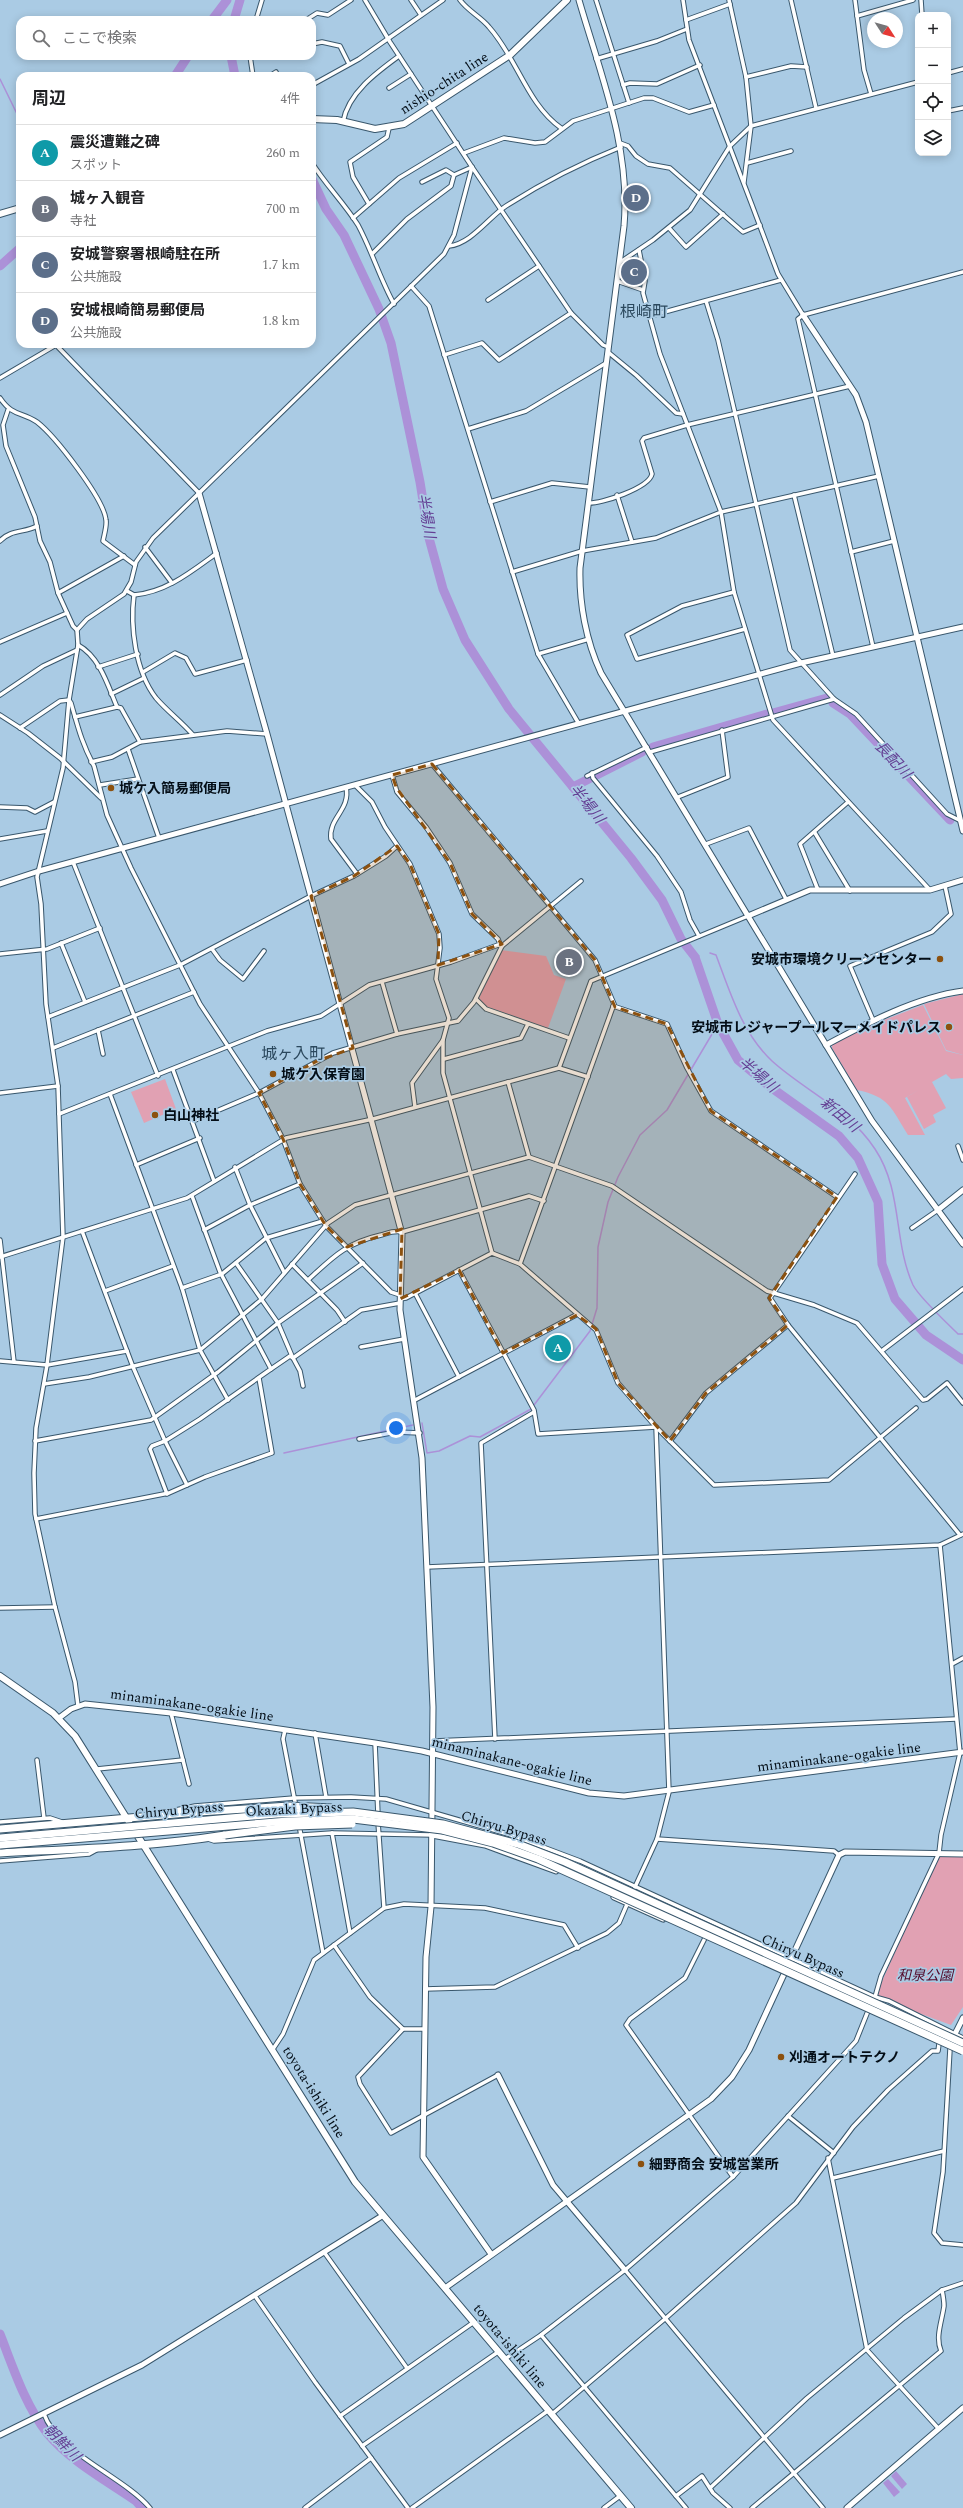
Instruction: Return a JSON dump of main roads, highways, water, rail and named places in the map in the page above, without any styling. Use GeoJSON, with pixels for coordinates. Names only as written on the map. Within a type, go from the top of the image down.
{"type":"FeatureCollection","features":[{"type":"Feature","properties":{"kind":"highway"},"geometry":{"type":"LineString","coordinates":[[0,1829],[110,1821],[127,1817],[301,1806],[404,1813],[443,1824]]}},
{"type":"Feature","properties":{"kind":"highway","name":"Chiryu Bypass"},"geometry":{"type":"LineString","coordinates":[[0,1838],[318,1812],[386,1815],[443,1824],[518,1844],[565,1862],[963,2043]]}},
{"type":"Feature","properties":{"kind":"highway","name":"Okazaki Bypass"},"geometry":{"type":"LineString","coordinates":[[0,1845],[312,1819],[353,1819],[422,1826]]}},
{"type":"Feature","properties":{"kind":"highway"},"geometry":{"type":"LineString","coordinates":[[0,1853],[145,1846],[295,1826],[354,1824],[422,1826]]}},
{"type":"Feature","properties":{"kind":"highway","name":"Chiryu Bypass"},"geometry":{"type":"LineString","coordinates":[[422,1826],[493,1843],[538,1859],[963,2051]]}},
{"type":"Feature","properties":{"kind":"main road","name":"nishio-chita line"},"geometry":{"type":"LineString","coordinates":[[316,119],[343,122],[375,129],[389,128],[404,124],[510,55],[567,0]]}},
{"type":"Feature","properties":{"kind":"main road"},"geometry":{"type":"LineString","coordinates":[[0,214],[16,209]]}},
{"type":"Feature","properties":{"kind":"main road","name":"toyota-ishiki line"},"geometry":{"type":"LineString","coordinates":[[0,1676],[59,1718],[80,1742],[353,2178],[382,2216],[474,2322],[631,2508]]}},
{"type":"Feature","properties":{"kind":"waterway","name":"朝鮮川"},"geometry":{"type":"LineString","coordinates":[[215,16],[227,0]]}},
{"type":"Feature","properties":{"kind":"waterway","name":"半場川"},"geometry":{"type":"LineString","coordinates":[[235,16],[240,0]]}},
{"type":"Feature","properties":{"kind":"waterway","name":"朝鮮川"},"geometry":{"type":"LineString","coordinates":[[178,72],[185,60]]}},
{"type":"Feature","properties":{"kind":"waterway","name":"半場川"},"geometry":{"type":"LineString","coordinates":[[232,60],[234,72]]}},
{"type":"Feature","properties":{"kind":"waterway"},"geometry":{"type":"LineString","coordinates":[[0,79],[16,112]]}},
{"type":"Feature","properties":{"kind":"waterway","name":"半場川"},"geometry":{"type":"LineString","coordinates":[[316,188],[326,209],[344,235],[379,309],[391,343],[420,482],[429,538],[443,589],[465,640],[509,709],[631,858],[662,900],[681,939],[695,957],[718,1024],[738,1060],[769,1086],[839,1136],[858,1158],[878,1202],[882,1264],[895,1299],[926,1335],[963,1360]]}},
{"type":"Feature","properties":{"kind":"waterway","name":"朝鮮川"},"geometry":{"type":"LineString","coordinates":[[0,266],[16,252]]}},
{"type":"Feature","properties":{"kind":"waterway","name":"長配川"},"geometry":{"type":"LineString","coordinates":[[773,713],[827,698]]}},
{"type":"Feature","properties":{"kind":"waterway","name":"長配川"},"geometry":{"type":"LineString","coordinates":[[833,703],[850,714],[950,820]]}},
{"type":"Feature","properties":{"kind":"waterway","name":"長配川"},"geometry":{"type":"LineString","coordinates":[[653,747],[767,714]]}},
{"type":"Feature","properties":{"kind":"waterway","name":"長配川"},"geometry":{"type":"LineString","coordinates":[[573,787],[642,752]]}},
{"type":"Feature","properties":{"kind":"waterway","name":"新田川"},"geometry":{"type":"LineString","coordinates":[[710,953],[716,955],[738,1011],[745,1025],[762,1050],[785,1072],[853,1123],[865,1135],[875,1149],[884,1165],[890,1182],[903,1251],[913,1285],[927,1303],[958,1334],[963,1334]]}},
{"type":"Feature","properties":{"kind":"waterway","name":"新田川"},"geometry":{"type":"LineString","coordinates":[[695,957],[699,956]]}},
{"type":"Feature","properties":{"kind":"waterway"},"geometry":{"type":"LineString","coordinates":[[422,1423],[427,1453],[439,1451],[470,1436],[480,1437],[531,1409],[590,1331],[597,1308],[598,1247],[608,1202],[618,1177],[640,1135],[667,1110],[718,1024]]}},
{"type":"Feature","properties":{"kind":"waterway"},"geometry":{"type":"LineString","coordinates":[[284,1453],[413,1425]]}},
{"type":"Feature","properties":{"kind":"waterway","name":"朝鮮川"},"geometry":{"type":"LineString","coordinates":[[0,2334],[26,2398],[39,2422],[47,2433],[78,2462],[136,2501],[142,2508]]}},
{"type":"Feature","properties":{"kind":"place","name":"安城根崎簡易郵便局"},"geometry":{"type":"Point","coordinates":[636,198]}},
{"type":"Feature","properties":{"kind":"place","name":"安城警察署根崎駐在所"},"geometry":{"type":"Point","coordinates":[634,272]}},
{"type":"Feature","properties":{"kind":"place","name":"城ケ入簡易郵便局"},"geometry":{"type":"Point","coordinates":[111,788]}},
{"type":"Feature","properties":{"kind":"place","name":"安城市環境クリーンセンター"},"geometry":{"type":"Point","coordinates":[940,959]}},
{"type":"Feature","properties":{"kind":"place","name":"城ヶ入観音"},"geometry":{"type":"Point","coordinates":[569,962]}},
{"type":"Feature","properties":{"kind":"place","name":"安城市レジャープールマーメイドパレス"},"geometry":{"type":"Point","coordinates":[949,1027]}},
{"type":"Feature","properties":{"kind":"place","name":"城ケ入保育園"},"geometry":{"type":"Point","coordinates":[273,1074]}},
{"type":"Feature","properties":{"kind":"place","name":"白山神社"},"geometry":{"type":"Point","coordinates":[155,1115]}},
{"type":"Feature","properties":{"kind":"place","name":"震災遭難之碑"},"geometry":{"type":"Point","coordinates":[558,1348]}},
{"type":"Feature","properties":{"kind":"place","name":"刈通オートテクノ"},"geometry":{"type":"Point","coordinates":[781,2057]}},
{"type":"Feature","properties":{"kind":"place","name":"細野商会 安城営業所"},"geometry":{"type":"Point","coordinates":[641,2164]}},
{"type":"Feature","properties":{"kind":"district","name":"根崎町"},"geometry":{"type":"Point","coordinates":[644,312]}},
{"type":"Feature","properties":{"kind":"district","name":"城ヶ入町"},"geometry":{"type":"Point","coordinates":[293,1054]}},
{"type":"Feature","properties":{"kind":"park label","name":"和泉公園"},"geometry":{"type":"Point","coordinates":[925,1975]}}]}
